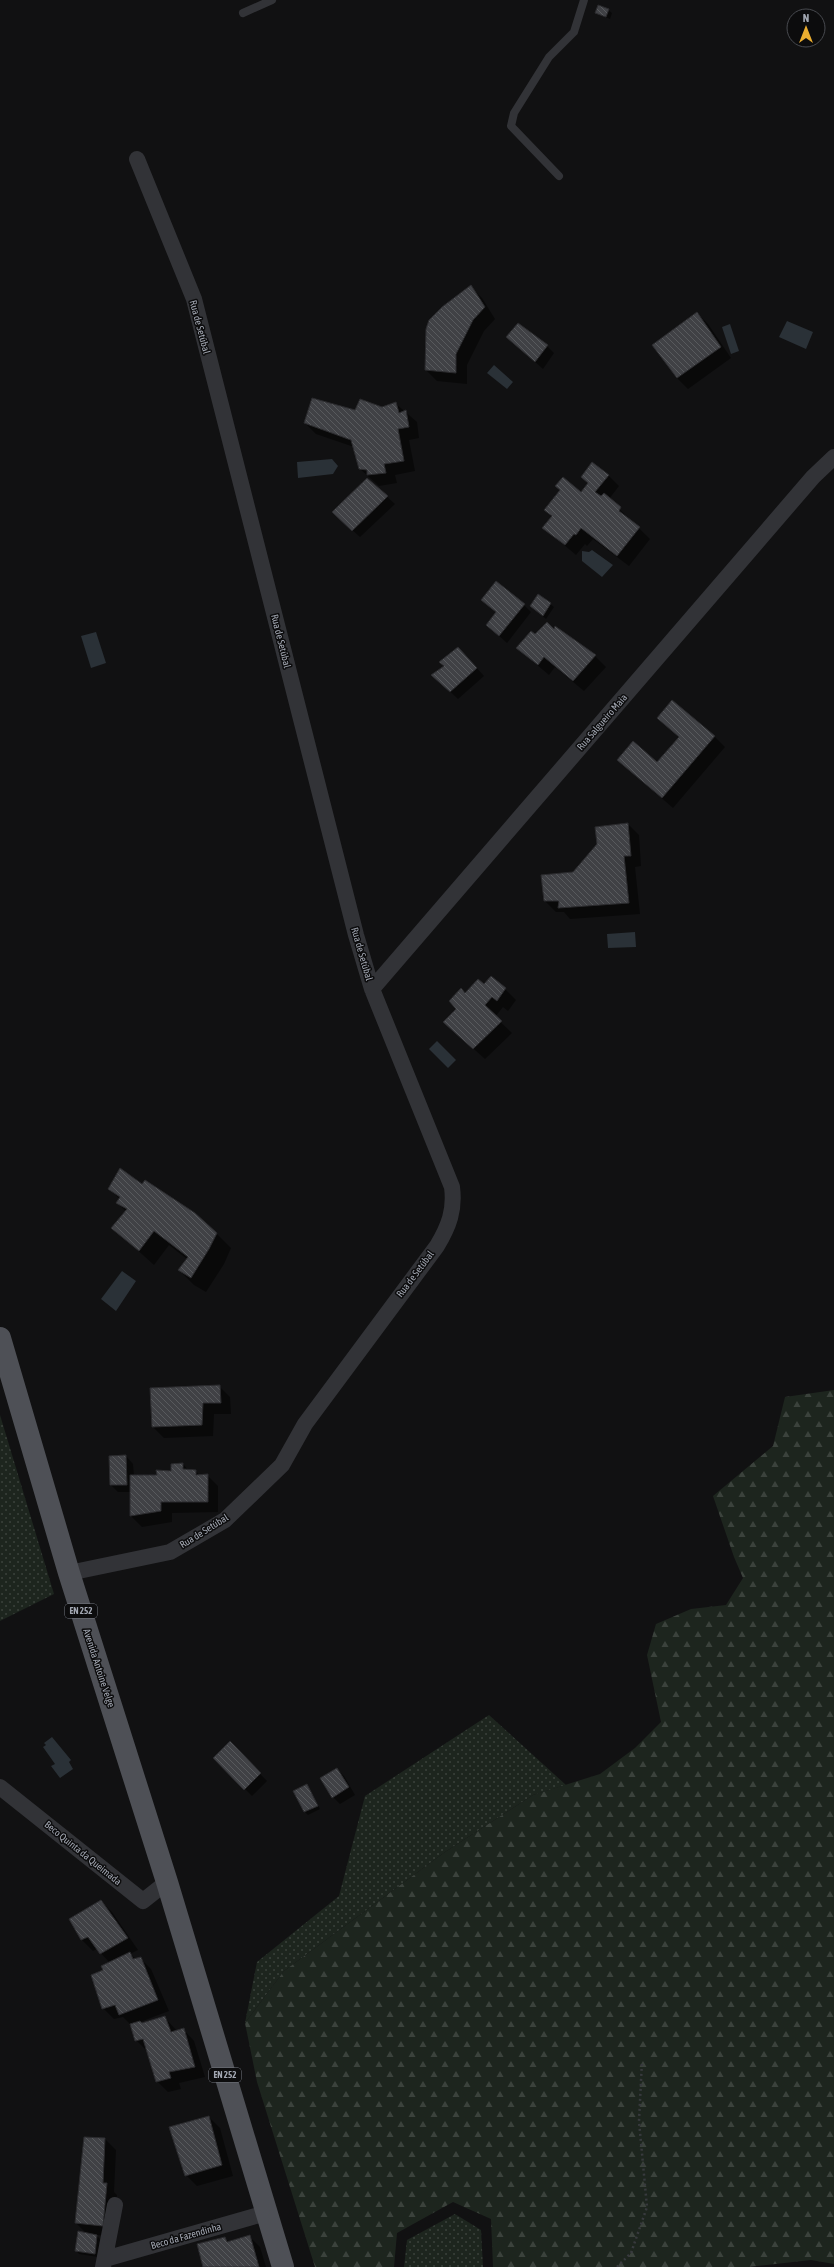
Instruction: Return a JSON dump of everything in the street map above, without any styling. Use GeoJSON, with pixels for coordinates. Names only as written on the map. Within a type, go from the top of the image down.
{"type":"FeatureCollection","features":[{"type":"Feature","properties":{"kind":"main road","name":"Avenida Antoine Velge"},"geometry":{"type":"LineString","coordinates":[[0,1338],[69,1573],[167,1882]]}},
{"type":"Feature","properties":{"kind":"main road","name":"EN 252"},"geometry":{"type":"LineString","coordinates":[[167,1882],[283,2267]]}},
{"type":"Feature","properties":{"kind":"street","name":"Rua de Setúbal"},"geometry":{"type":"LineString","coordinates":[[69,1573],[170,1552],[225,1520],[282,1465],[305,1424],[437,1246],[447,1229],[452,1214],[454,1200],[452,1187],[372,989],[354,927],[194,299],[137,159]]}},
{"type":"Feature","properties":{"kind":"street","name":"Rua Salgueiro Maia"},"geometry":{"type":"LineString","coordinates":[[372,989],[813,477],[834,457]]}},
{"type":"Feature","properties":{"kind":"street","name":"Beco Quinta da Queimada"},"geometry":{"type":"LineString","coordinates":[[0,1787],[143,1901],[167,1882]]}},
{"type":"Feature","properties":{"kind":"street","name":"Beco da Fazendinha"},"geometry":{"type":"LineString","coordinates":[[115,2205],[104,2263],[266,2213]]}},
{"type":"Feature","properties":{"kind":"lane"},"geometry":{"type":"LineString","coordinates":[[243,13],[272,0]]}},
{"type":"Feature","properties":{"kind":"lane"},"geometry":{"type":"LineString","coordinates":[[559,176],[511,126],[514,112],[549,57],[574,32],[584,0]]}},
{"type":"Feature","properties":{"kind":"path"},"geometry":{"type":"LineString","coordinates":[[617,2267],[631,2253],[647,2207],[638,2121],[642,2061]]}},
{"type":"Feature","properties":{"kind":"green space"},"geometry":{"type":"Polygon","coordinates":[[[834,1390],[834,2264],[811,2260],[748,2267],[493,2267],[491,2219],[453,2202],[397,2233],[394,2267],[315,2267],[257,2082],[245,2023],[284,1971],[445,1852],[533,1795],[600,1774],[635,1748],[661,1722],[647,1655],[656,1624],[691,1609],[726,1605],[743,1578],[734,1557],[713,1496],[773,1446],[785,1397],[834,1390]]]}},
{"type":"Feature","properties":{"kind":"green space"},"geometry":{"type":"Polygon","coordinates":[[[0,1415],[54,1594],[0,1621],[0,1415]]]}},
{"type":"Feature","properties":{"kind":"green space"},"geometry":{"type":"Polygon","coordinates":[[[489,1715],[566,1785],[533,1795],[445,1852],[284,1971],[245,2023],[257,1962],[339,1896],[365,1796],[489,1715]]]}},
{"type":"Feature","properties":{"kind":"green space"},"geometry":{"type":"Polygon","coordinates":[[[455,2214],[481,2230],[483,2267],[404,2267],[407,2240],[455,2214]]]}},
{"type":"Feature","properties":{"kind":"shaded area"},"geometry":{"type":"Polygon","coordinates":[[[787,321],[813,332],[806,349],[779,337],[787,321]]]}},
{"type":"Feature","properties":{"kind":"shaded area"},"geometry":{"type":"Polygon","coordinates":[[[730,324],[739,351],[731,354],[722,327],[730,324]]]}},
{"type":"Feature","properties":{"kind":"shaded area"},"geometry":{"type":"Polygon","coordinates":[[[494,365],[513,382],[507,389],[487,373],[494,365]]]}},
{"type":"Feature","properties":{"kind":"shaded area"},"geometry":{"type":"Polygon","coordinates":[[[332,459],[338,466],[333,474],[298,478],[297,462],[332,459]]]}},
{"type":"Feature","properties":{"kind":"shaded area"},"geometry":{"type":"Polygon","coordinates":[[[592,550],[613,565],[602,577],[582,561],[582,551],[589,552],[592,550]]]}},
{"type":"Feature","properties":{"kind":"shaded area"},"geometry":{"type":"Polygon","coordinates":[[[96,632],[106,663],[91,668],[81,636],[96,632]]]}},
{"type":"Feature","properties":{"kind":"shaded area"},"geometry":{"type":"Polygon","coordinates":[[[635,932],[636,947],[608,948],[607,934],[635,932]]]}},
{"type":"Feature","properties":{"kind":"shaded area"},"geometry":{"type":"Polygon","coordinates":[[[437,1041],[456,1060],[448,1068],[429,1049],[437,1041]]]}},
{"type":"Feature","properties":{"kind":"shaded area"},"geometry":{"type":"Polygon","coordinates":[[[122,1271],[136,1281],[116,1311],[101,1299],[122,1271]]]}},
{"type":"Feature","properties":{"kind":"shaded area"},"geometry":{"type":"Polygon","coordinates":[[[52,1737],[71,1760],[69,1762],[73,1769],[60,1778],[51,1766],[55,1764],[43,1747],[46,1745],[44,1743],[52,1737]]]}},
{"type":"Feature","properties":{"kind":"building"},"geometry":{"type":"Polygon","coordinates":[[[598,5],[609,9],[606,17],[595,13],[598,5]]]}},
{"type":"Feature","properties":{"kind":"building"},"geometry":{"type":"Polygon","coordinates":[[[471,285],[485,307],[473,320],[456,354],[456,373],[425,370],[426,329],[429,320],[442,307],[471,285]]]}},
{"type":"Feature","properties":{"kind":"building"},"geometry":{"type":"Polygon","coordinates":[[[697,312],[721,347],[677,378],[652,345],[697,312]]]}},
{"type":"Feature","properties":{"kind":"building"},"geometry":{"type":"Polygon","coordinates":[[[518,323],[548,345],[535,362],[506,337],[518,323]]]}},
{"type":"Feature","properties":{"kind":"building"},"geometry":{"type":"Polygon","coordinates":[[[312,398],[355,410],[360,399],[382,407],[396,402],[399,413],[406,410],[409,427],[398,429],[404,461],[384,464],[386,473],[367,475],[367,470],[359,469],[351,440],[304,423],[312,398]]]}},
{"type":"Feature","properties":{"kind":"building"},"geometry":{"type":"Polygon","coordinates":[[[592,462],[609,475],[595,492],[601,496],[604,493],[621,507],[619,511],[640,527],[617,556],[581,528],[565,545],[542,528],[552,516],[544,510],[560,490],[555,486],[563,477],[581,492],[588,483],[581,477],[592,462]]]}},
{"type":"Feature","properties":{"kind":"building"},"geometry":{"type":"Polygon","coordinates":[[[367,478],[388,496],[352,531],[332,512],[367,478]]]}},
{"type":"Feature","properties":{"kind":"building"},"geometry":{"type":"Polygon","coordinates":[[[496,581],[525,604],[499,636],[486,625],[496,612],[481,600],[496,581]]]}},
{"type":"Feature","properties":{"kind":"building"},"geometry":{"type":"Polygon","coordinates":[[[538,594],[551,603],[543,616],[530,606],[538,594]]]}},
{"type":"Feature","properties":{"kind":"building"},"geometry":{"type":"Polygon","coordinates":[[[547,622],[554,629],[555,626],[596,655],[573,681],[544,657],[538,665],[516,648],[531,631],[535,634],[547,622]]]}},
{"type":"Feature","properties":{"kind":"building"},"geometry":{"type":"Polygon","coordinates":[[[458,647],[477,668],[450,692],[431,675],[444,666],[439,662],[458,647]]]}},
{"type":"Feature","properties":{"kind":"building"},"geometry":{"type":"Polygon","coordinates":[[[672,700],[715,736],[662,798],[617,760],[633,741],[657,762],[679,737],[657,718],[672,700]]]}},
{"type":"Feature","properties":{"kind":"building"},"geometry":{"type":"Polygon","coordinates":[[[628,823],[631,856],[624,856],[629,903],[558,908],[559,901],[544,901],[541,875],[573,872],[597,844],[595,827],[628,823]]]}},
{"type":"Feature","properties":{"kind":"building"},"geometry":{"type":"Polygon","coordinates":[[[491,976],[506,988],[497,1001],[492,997],[485,1005],[502,1021],[473,1049],[443,1022],[456,1009],[449,1001],[461,988],[465,993],[478,979],[484,984],[491,976]]]}},
{"type":"Feature","properties":{"kind":"building"},"geometry":{"type":"Polygon","coordinates":[[[120,1168],[142,1184],[145,1180],[195,1213],[217,1233],[191,1278],[178,1270],[188,1257],[154,1231],[139,1251],[111,1228],[127,1209],[116,1203],[120,1197],[108,1189],[120,1168]]]}},
{"type":"Feature","properties":{"kind":"building"},"geometry":{"type":"Polygon","coordinates":[[[220,1385],[221,1403],[203,1403],[202,1425],[152,1427],[150,1388],[220,1385]]]}},
{"type":"Feature","properties":{"kind":"building"},"geometry":{"type":"Polygon","coordinates":[[[126,1455],[127,1485],[110,1485],[109,1456],[126,1455]]]}},
{"type":"Feature","properties":{"kind":"building"},"geometry":{"type":"Polygon","coordinates":[[[183,1463],[183,1469],[196,1470],[196,1475],[208,1474],[208,1502],[161,1502],[161,1511],[130,1516],[130,1475],[157,1475],[156,1470],[171,1471],[171,1464],[183,1463]]]}},
{"type":"Feature","properties":{"kind":"building"},"geometry":{"type":"Polygon","coordinates":[[[230,1741],[261,1773],[244,1790],[213,1758],[230,1741]]]}},
{"type":"Feature","properties":{"kind":"building"},"geometry":{"type":"Polygon","coordinates":[[[337,1768],[349,1787],[332,1798],[320,1778],[337,1768]]]}},
{"type":"Feature","properties":{"kind":"building"},"geometry":{"type":"Polygon","coordinates":[[[307,1784],[318,1806],[304,1812],[293,1791],[307,1784]]]}},
{"type":"Feature","properties":{"kind":"building"},"geometry":{"type":"Polygon","coordinates":[[[101,1900],[128,1938],[100,1954],[88,1937],[81,1940],[69,1919],[101,1900]]]}},
{"type":"Feature","properties":{"kind":"building"},"geometry":{"type":"Polygon","coordinates":[[[130,1952],[133,1959],[141,1957],[158,2000],[119,2015],[115,2005],[102,2009],[91,1975],[103,1970],[101,1966],[130,1952]]]}},
{"type":"Feature","properties":{"kind":"building"},"geometry":{"type":"Polygon","coordinates":[[[165,2016],[171,2032],[184,2028],[195,2067],[169,2072],[171,2078],[156,2082],[143,2039],[135,2041],[130,2024],[140,2021],[142,2023],[165,2016]]]}},
{"type":"Feature","properties":{"kind":"building"},"geometry":{"type":"Polygon","coordinates":[[[209,2116],[222,2165],[185,2176],[169,2127],[209,2116]]]}},
{"type":"Feature","properties":{"kind":"building"},"geometry":{"type":"Polygon","coordinates":[[[84,2137],[105,2138],[103,2183],[107,2183],[103,2226],[75,2223],[84,2137]]]}},
{"type":"Feature","properties":{"kind":"building"},"geometry":{"type":"Polygon","coordinates":[[[78,2231],[97,2235],[95,2254],[75,2251],[78,2231]]]}},
{"type":"Feature","properties":{"kind":"building"},"geometry":{"type":"Polygon","coordinates":[[[250,2235],[259,2267],[203,2267],[197,2244],[225,2237],[227,2242],[250,2235]]]}}]}
